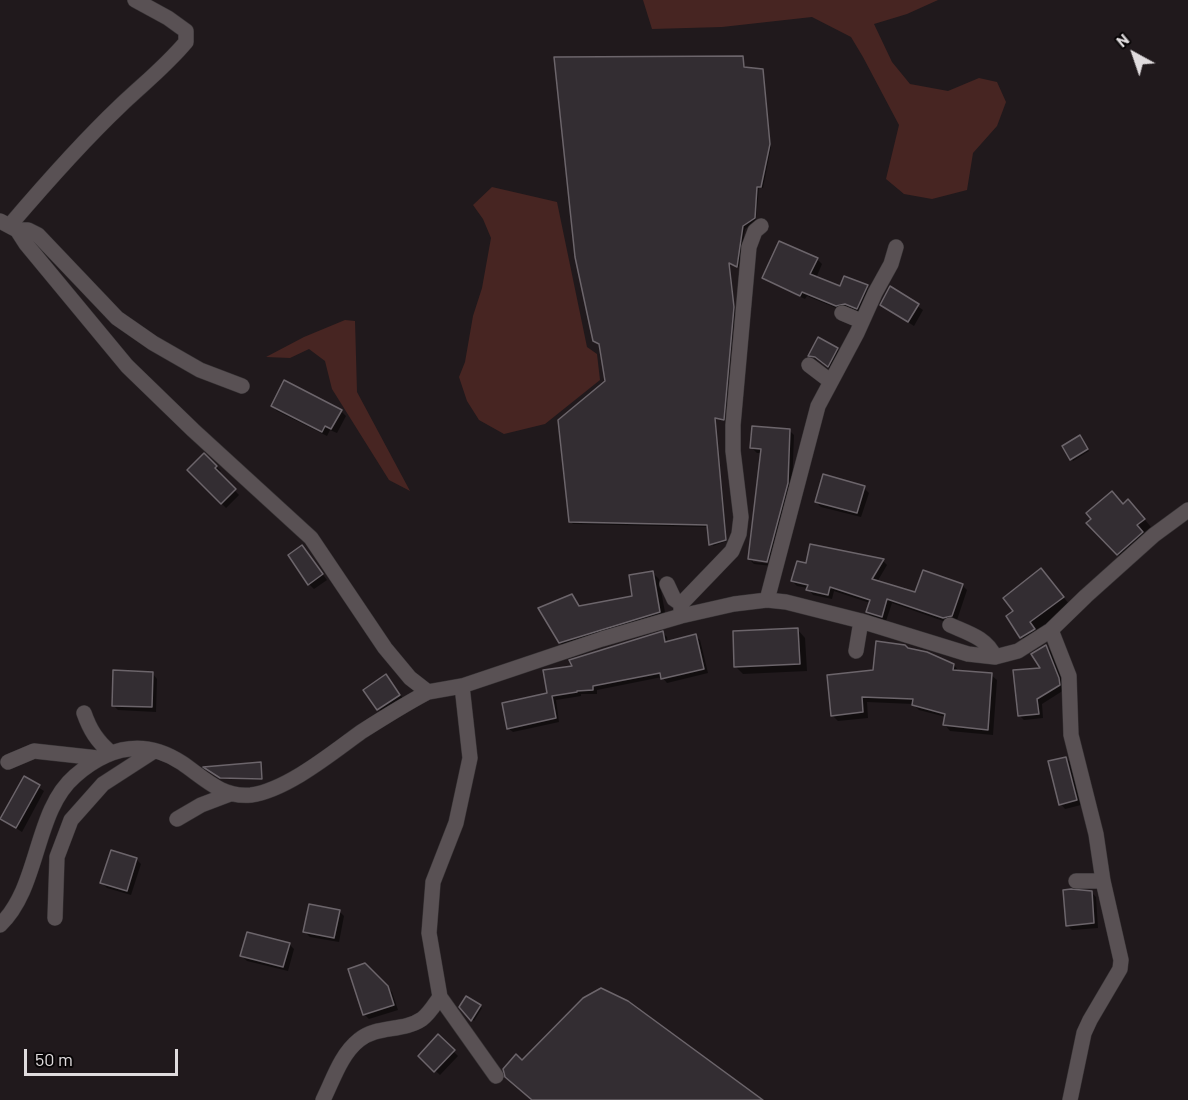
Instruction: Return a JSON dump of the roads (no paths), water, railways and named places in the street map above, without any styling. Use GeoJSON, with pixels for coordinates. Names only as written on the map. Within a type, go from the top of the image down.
{"type":"FeatureCollection","features":[{"type":"Feature","properties":{"kind":"street"},"geometry":{"type":"LineString","coordinates":[[9,226],[66,159],[186,42],[186,31],[135,0]]}},
{"type":"Feature","properties":{"kind":"street"},"geometry":{"type":"LineString","coordinates":[[9,226],[28,230],[38,235],[117,318],[200,370],[242,387]]}},
{"type":"Feature","properties":{"kind":"street"},"geometry":{"type":"LineString","coordinates":[[9,226],[127,366],[311,538],[385,648],[410,678],[428,692]]}},
{"type":"Feature","properties":{"kind":"street"},"geometry":{"type":"LineString","coordinates":[[681,610],[732,551],[739,534],[740,493],[733,451],[737,376],[749,247],[754,231],[761,226]]}},
{"type":"Feature","properties":{"kind":"street"},"geometry":{"type":"LineString","coordinates":[[768,600],[818,406],[891,264],[896,247]]}},
{"type":"Feature","properties":{"kind":"street"},"geometry":{"type":"LineString","coordinates":[[842,313],[861,321]]}},
{"type":"Feature","properties":{"kind":"street"},"geometry":{"type":"LineString","coordinates":[[810,366],[830,381]]}},
{"type":"Feature","properties":{"kind":"street"},"geometry":{"type":"LineString","coordinates":[[177,819],[201,805],[230,794],[251,795],[274,788],[315,766],[388,715],[428,692],[462,686],[681,610],[768,600],[786,602],[861,621],[968,654],[995,657],[1018,651],[1051,630],[1154,535],[1188,510]]}},
{"type":"Feature","properties":{"kind":"street"},"geometry":{"type":"LineString","coordinates":[[667,584],[681,610]]}},
{"type":"Feature","properties":{"kind":"street"},"geometry":{"type":"LineString","coordinates":[[856,651],[861,621]]}},
{"type":"Feature","properties":{"kind":"street"},"geometry":{"type":"LineString","coordinates":[[950,625],[976,636],[991,646],[995,657]]}},
{"type":"Feature","properties":{"kind":"street"},"geometry":{"type":"LineString","coordinates":[[1051,630],[1069,676],[1071,735],[1096,834],[1103,881],[1121,960],[1120,969],[1084,1033],[1070,1100]]}},
{"type":"Feature","properties":{"kind":"street"},"geometry":{"type":"LineString","coordinates":[[462,686],[470,758],[456,824],[433,882],[429,933],[440,997],[496,1076]]}},
{"type":"Feature","properties":{"kind":"street"},"geometry":{"type":"LineString","coordinates":[[84,713],[89,729],[104,755]]}},
{"type":"Feature","properties":{"kind":"street"},"geometry":{"type":"LineString","coordinates":[[8,762],[34,751],[104,755],[134,748],[147,748],[181,763],[208,783],[230,794]]}},
{"type":"Feature","properties":{"kind":"street"},"geometry":{"type":"LineString","coordinates":[[55,918],[57,857],[71,820],[103,784],[154,751]]}},
{"type":"Feature","properties":{"kind":"street"},"geometry":{"type":"LineString","coordinates":[[0,925],[12,914],[58,794],[73,777],[104,755]]}},
{"type":"Feature","properties":{"kind":"street"},"geometry":{"type":"LineString","coordinates":[[1076,881],[1103,881]]}},
{"type":"Feature","properties":{"kind":"street"},"geometry":{"type":"LineString","coordinates":[[323,1100],[346,1053],[360,1038],[379,1031],[403,1028],[423,1019],[440,997]]}}]}
